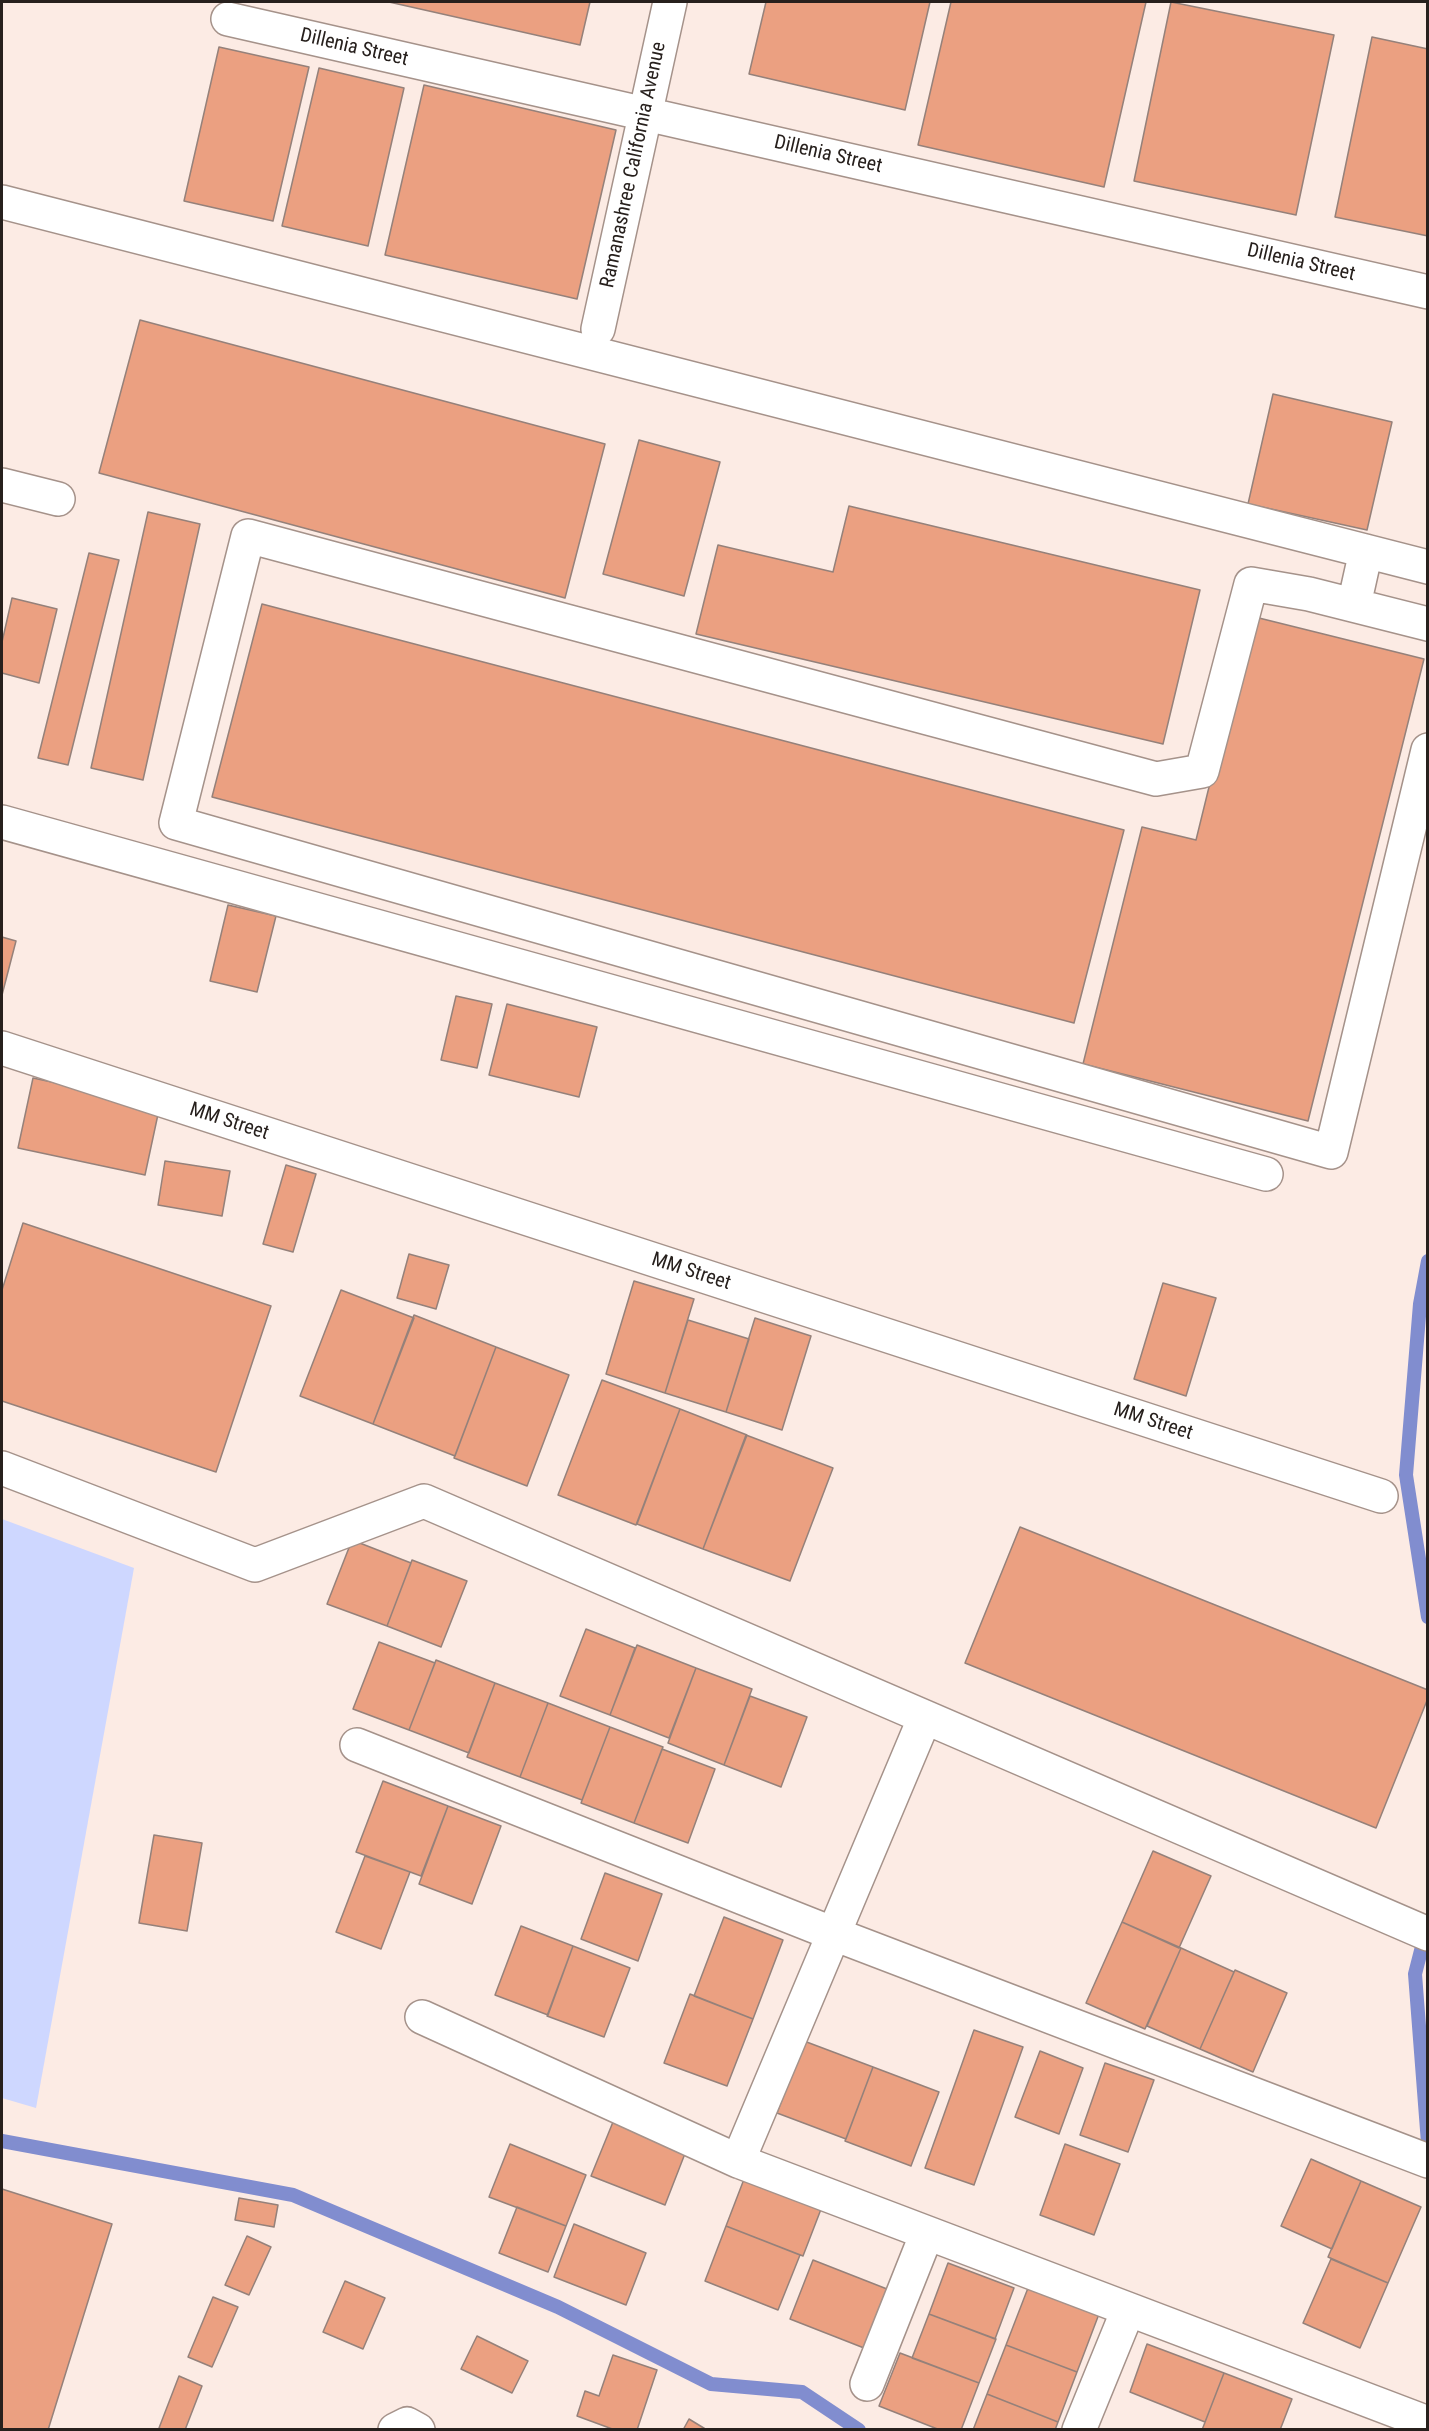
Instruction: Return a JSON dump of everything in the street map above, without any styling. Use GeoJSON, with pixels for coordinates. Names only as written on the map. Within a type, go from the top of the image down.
{"type":"FeatureCollection","features":[{"type":"Feature","properties":{"kind":"street","name":"Ramanashree California Avenue"},"geometry":{"type":"LineString","coordinates":[[598,330],[670,2]]}},
{"type":"Feature","properties":{"kind":"street","name":"Dillenia Street"},"geometry":{"type":"LineString","coordinates":[[228,19],[1428,292]]}},
{"type":"Feature","properties":{"kind":"street"},"geometry":{"type":"LineString","coordinates":[[2,202],[1428,567]]}},
{"type":"Feature","properties":{"kind":"street"},"geometry":{"type":"LineString","coordinates":[[2,484],[58,499]]}},
{"type":"Feature","properties":{"kind":"street"},"geometry":{"type":"LineString","coordinates":[[1428,624],[1309,594],[1251,584],[1202,771],[1156,779],[248,536],[176,823],[1331,1152],[1428,750]]}},
{"type":"Feature","properties":{"kind":"street"},"geometry":{"type":"LineString","coordinates":[[1354,605],[1366,551]]}},
{"type":"Feature","properties":{"kind":"street"},"geometry":{"type":"LineString","coordinates":[[2,822],[1266,1174]]}},
{"type":"Feature","properties":{"kind":"street","name":"MM Street"},"geometry":{"type":"LineString","coordinates":[[2,1048],[1381,1496]]}},
{"type":"Feature","properties":{"kind":"street"},"geometry":{"type":"LineString","coordinates":[[2,1468],[255,1565],[424,1501],[1428,1934]]}},
{"type":"Feature","properties":{"kind":"street"},"geometry":{"type":"LineString","coordinates":[[738,2161],[925,1717]]}},
{"type":"Feature","properties":{"kind":"street"},"geometry":{"type":"LineString","coordinates":[[357,1745],[834,1934],[1428,2161]]}},
{"type":"Feature","properties":{"kind":"street"},"geometry":{"type":"LineString","coordinates":[[422,2017],[738,2161],[1428,2423]]}},
{"type":"Feature","properties":{"kind":"street"},"geometry":{"type":"LineString","coordinates":[[867,2384],[927,2233]]}},
{"type":"Feature","properties":{"kind":"street"},"geometry":{"type":"LineString","coordinates":[[1079,2430],[1128,2310]]}},
{"type":"Feature","properties":{"kind":"street"},"geometry":{"type":"LineString","coordinates":[[395,2430],[407,2424],[418,2430]]}},
{"type":"Feature","properties":{"kind":"shaded area"},"geometry":{"type":"Polygon","coordinates":[[[2,1519],[134,1568],[36,2108],[2,2098],[2,1519]]]}},
{"type":"Feature","properties":{"kind":"building"},"geometry":{"type":"Polygon","coordinates":[[[389,2],[590,2],[580,45],[389,2]]]}},
{"type":"Feature","properties":{"kind":"building"},"geometry":{"type":"Polygon","coordinates":[[[766,2],[930,2],[905,110],[749,74],[766,2]]]}},
{"type":"Feature","properties":{"kind":"building"},"geometry":{"type":"Polygon","coordinates":[[[951,2],[1146,2],[1104,187],[918,145],[951,2]]]}},
{"type":"Feature","properties":{"kind":"building"},"geometry":{"type":"Polygon","coordinates":[[[1171,2],[1334,35],[1296,215],[1134,181],[1171,2]]]}},
{"type":"Feature","properties":{"kind":"building"},"geometry":{"type":"Polygon","coordinates":[[[1372,37],[1428,49],[1428,236],[1335,217],[1372,37]]]}},
{"type":"Feature","properties":{"kind":"building"},"geometry":{"type":"Polygon","coordinates":[[[219,47],[309,67],[273,221],[184,201],[219,47]]]}},
{"type":"Feature","properties":{"kind":"building"},"geometry":{"type":"Polygon","coordinates":[[[319,68],[404,88],[368,246],[282,226],[319,68]]]}},
{"type":"Feature","properties":{"kind":"building"},"geometry":{"type":"Polygon","coordinates":[[[424,85],[616,130],[577,299],[385,255],[424,85]]]}},
{"type":"Feature","properties":{"kind":"building"},"geometry":{"type":"Polygon","coordinates":[[[140,320],[605,444],[565,598],[99,473],[140,320]]]}},
{"type":"Feature","properties":{"kind":"building"},"geometry":{"type":"Polygon","coordinates":[[[1273,394],[1392,422],[1367,530],[1248,504],[1273,394]]]}},
{"type":"Feature","properties":{"kind":"building"},"geometry":{"type":"Polygon","coordinates":[[[639,440],[720,462],[684,596],[603,574],[639,440]]]}},
{"type":"Feature","properties":{"kind":"building"},"geometry":{"type":"Polygon","coordinates":[[[849,506],[1200,590],[1163,744],[696,634],[718,545],[833,572],[849,506]]]}},
{"type":"Feature","properties":{"kind":"building"},"geometry":{"type":"Polygon","coordinates":[[[148,512],[200,524],[143,780],[91,768],[148,512]]]}},
{"type":"Feature","properties":{"kind":"building"},"geometry":{"type":"Polygon","coordinates":[[[89,553],[119,560],[68,765],[38,758],[89,553]]]}},
{"type":"Feature","properties":{"kind":"building"},"geometry":{"type":"Polygon","coordinates":[[[12,598],[57,609],[39,683],[2,673],[2,642],[12,598]]]}},
{"type":"Feature","properties":{"kind":"building"},"geometry":{"type":"Polygon","coordinates":[[[262,604],[1124,830],[1074,1023],[212,797],[262,604]]]}},
{"type":"Feature","properties":{"kind":"building"},"geometry":{"type":"Polygon","coordinates":[[[1251,616],[1424,659],[1308,1121],[1083,1064],[1142,827],[1196,840],[1251,616]]]}},
{"type":"Feature","properties":{"kind":"building"},"geometry":{"type":"Polygon","coordinates":[[[228,905],[276,916],[257,992],[210,981],[228,905]]]}},
{"type":"Feature","properties":{"kind":"building"},"geometry":{"type":"Polygon","coordinates":[[[2,937],[16,941],[2,995],[2,937]]]}},
{"type":"Feature","properties":{"kind":"building"},"geometry":{"type":"Polygon","coordinates":[[[456,996],[492,1004],[477,1068],[441,1060],[456,996]]]}},
{"type":"Feature","properties":{"kind":"building"},"geometry":{"type":"Polygon","coordinates":[[[507,1004],[597,1027],[579,1097],[489,1075],[507,1004]]]}},
{"type":"Feature","properties":{"kind":"building"},"geometry":{"type":"Polygon","coordinates":[[[33,1078],[160,1105],[145,1175],[18,1148],[33,1078]]]}},
{"type":"Feature","properties":{"kind":"building"},"geometry":{"type":"Polygon","coordinates":[[[165,1161],[230,1171],[222,1216],[158,1205],[165,1161]]]}},
{"type":"Feature","properties":{"kind":"building"},"geometry":{"type":"Polygon","coordinates":[[[286,1165],[316,1174],[293,1252],[263,1244],[286,1165]]]}},
{"type":"Feature","properties":{"kind":"building"},"geometry":{"type":"Polygon","coordinates":[[[23,1223],[271,1306],[216,1472],[2,1401],[2,1290],[23,1223]]]}},
{"type":"Feature","properties":{"kind":"building"},"geometry":{"type":"Polygon","coordinates":[[[409,1254],[449,1265],[436,1309],[397,1298],[409,1254]]]}},
{"type":"Feature","properties":{"kind":"building"},"geometry":{"type":"Polygon","coordinates":[[[634,1281],[694,1299],[665,1393],[606,1374],[634,1281]]]}},
{"type":"Feature","properties":{"kind":"building"},"geometry":{"type":"Polygon","coordinates":[[[1163,1283],[1216,1298],[1186,1396],[1134,1379],[1163,1283]]]}},
{"type":"Feature","properties":{"kind":"building"},"geometry":{"type":"Polygon","coordinates":[[[341,1290],[414,1318],[373,1424],[300,1396],[341,1290]]]}},
{"type":"Feature","properties":{"kind":"building"},"geometry":{"type":"Polygon","coordinates":[[[414,1315],[496,1347],[455,1456],[373,1424],[414,1315]]]}},
{"type":"Feature","properties":{"kind":"building"},"geometry":{"type":"Polygon","coordinates":[[[755,1318],[811,1336],[782,1430],[726,1412],[755,1318]]]}},
{"type":"Feature","properties":{"kind":"building"},"geometry":{"type":"Polygon","coordinates":[[[688,1320],[749,1339],[726,1412],[665,1393],[688,1320]]]}},
{"type":"Feature","properties":{"kind":"building"},"geometry":{"type":"Polygon","coordinates":[[[496,1347],[569,1375],[527,1486],[454,1458],[496,1347]]]}},
{"type":"Feature","properties":{"kind":"building"},"geometry":{"type":"Polygon","coordinates":[[[602,1380],[680,1409],[636,1525],[558,1495],[602,1380]]]}},
{"type":"Feature","properties":{"kind":"building"},"geometry":{"type":"Polygon","coordinates":[[[680,1409],[747,1435],[703,1549],[637,1524],[680,1409]]]}},
{"type":"Feature","properties":{"kind":"building"},"geometry":{"type":"Polygon","coordinates":[[[746,1435],[833,1468],[790,1581],[703,1549],[746,1435]]]}},
{"type":"Feature","properties":{"kind":"building"},"geometry":{"type":"Polygon","coordinates":[[[1020,1527],[1428,1690],[1428,1698],[1376,1828],[965,1663],[1020,1527]]]}},
{"type":"Feature","properties":{"kind":"building"},"geometry":{"type":"Polygon","coordinates":[[[352,1540],[411,1563],[387,1626],[327,1604],[352,1540]]]}},
{"type":"Feature","properties":{"kind":"building"},"geometry":{"type":"Polygon","coordinates":[[[412,1560],[467,1581],[441,1647],[387,1626],[412,1560]]]}},
{"type":"Feature","properties":{"kind":"building"},"geometry":{"type":"Polygon","coordinates":[[[586,1629],[635,1648],[610,1715],[560,1696],[586,1629]]]}},
{"type":"Feature","properties":{"kind":"building"},"geometry":{"type":"Polygon","coordinates":[[[379,1642],[435,1663],[409,1730],[353,1709],[379,1642]]]}},
{"type":"Feature","properties":{"kind":"building"},"geometry":{"type":"Polygon","coordinates":[[[637,1645],[696,1668],[669,1738],[610,1715],[637,1645]]]}},
{"type":"Feature","properties":{"kind":"building"},"geometry":{"type":"Polygon","coordinates":[[[436,1660],[495,1683],[469,1753],[409,1730],[436,1660]]]}},
{"type":"Feature","properties":{"kind":"building"},"geometry":{"type":"Polygon","coordinates":[[[696,1668],[752,1689],[724,1765],[668,1743],[696,1668]]]}},
{"type":"Feature","properties":{"kind":"building"},"geometry":{"type":"Polygon","coordinates":[[[495,1683],[548,1703],[520,1777],[467,1757],[495,1683]]]}},
{"type":"Feature","properties":{"kind":"building"},"geometry":{"type":"Polygon","coordinates":[[[750,1696],[807,1717],[781,1787],[724,1765],[750,1696]]]}},
{"type":"Feature","properties":{"kind":"building"},"geometry":{"type":"Polygon","coordinates":[[[548,1703],[610,1727],[582,1800],[520,1777],[548,1703]]]}},
{"type":"Feature","properties":{"kind":"building"},"geometry":{"type":"Polygon","coordinates":[[[610,1727],[663,1747],[634,1823],[581,1803],[610,1727]]]}},
{"type":"Feature","properties":{"kind":"building"},"geometry":{"type":"Polygon","coordinates":[[[662,1749],[715,1769],[688,1843],[634,1823],[662,1749]]]}},
{"type":"Feature","properties":{"kind":"building"},"geometry":{"type":"Polygon","coordinates":[[[383,1781],[448,1806],[421,1876],[356,1852],[383,1781]]]}},
{"type":"Feature","properties":{"kind":"building"},"geometry":{"type":"Polygon","coordinates":[[[448,1806],[501,1826],[472,1904],[419,1884],[448,1806]]]}},
{"type":"Feature","properties":{"kind":"building"},"geometry":{"type":"Polygon","coordinates":[[[154,1835],[202,1843],[187,1931],[139,1923],[154,1835]]]}},
{"type":"Feature","properties":{"kind":"building"},"geometry":{"type":"Polygon","coordinates":[[[1153,1851],[1211,1876],[1179,1948],[1122,1922],[1153,1851]]]}},
{"type":"Feature","properties":{"kind":"building"},"geometry":{"type":"Polygon","coordinates":[[[365,1856],[410,1872],[381,1949],[336,1932],[365,1856]]]}},
{"type":"Feature","properties":{"kind":"building"},"geometry":{"type":"Polygon","coordinates":[[[605,1873],[662,1894],[638,1961],[581,1939],[605,1873]]]}},
{"type":"Feature","properties":{"kind":"building"},"geometry":{"type":"Polygon","coordinates":[[[724,1917],[783,1940],[753,2019],[694,1996],[724,1917]]]}},
{"type":"Feature","properties":{"kind":"building"},"geometry":{"type":"Polygon","coordinates":[[[1122,1922],[1181,1948],[1145,2029],[1086,2003],[1122,1922]]]}},
{"type":"Feature","properties":{"kind":"building"},"geometry":{"type":"Polygon","coordinates":[[[521,1926],[573,1946],[548,2015],[495,1995],[521,1926]]]}},
{"type":"Feature","properties":{"kind":"building"},"geometry":{"type":"Polygon","coordinates":[[[573,1946],[630,1968],[604,2037],[547,2016],[573,1946]]]}},
{"type":"Feature","properties":{"kind":"building"},"geometry":{"type":"Polygon","coordinates":[[[1181,1948],[1234,1972],[1200,2049],[1147,2026],[1181,1948]]]}},
{"type":"Feature","properties":{"kind":"building"},"geometry":{"type":"Polygon","coordinates":[[[1235,1970],[1287,1993],[1253,2072],[1200,2049],[1235,1970]]]}},
{"type":"Feature","properties":{"kind":"building"},"geometry":{"type":"Polygon","coordinates":[[[690,1994],[753,2019],[727,2086],[664,2063],[690,1994]]]}},
{"type":"Feature","properties":{"kind":"building"},"geometry":{"type":"Polygon","coordinates":[[[974,2030],[1023,2047],[974,2185],[925,2168],[974,2030]]]}},
{"type":"Feature","properties":{"kind":"building"},"geometry":{"type":"Polygon","coordinates":[[[804,2041],[873,2067],[846,2139],[777,2113],[804,2041]]]}},
{"type":"Feature","properties":{"kind":"building"},"geometry":{"type":"Polygon","coordinates":[[[1040,2051],[1083,2068],[1059,2134],[1015,2117],[1040,2051]]]}},
{"type":"Feature","properties":{"kind":"building"},"geometry":{"type":"Polygon","coordinates":[[[1105,2063],[1154,2080],[1128,2152],[1080,2135],[1105,2063]]]}},
{"type":"Feature","properties":{"kind":"building"},"geometry":{"type":"Polygon","coordinates":[[[873,2067],[939,2092],[911,2166],[845,2141],[873,2067]]]}},
{"type":"Feature","properties":{"kind":"building"},"geometry":{"type":"Polygon","coordinates":[[[613,2122],[686,2151],[665,2205],[591,2176],[613,2122]]]}},
{"type":"Feature","properties":{"kind":"building"},"geometry":{"type":"Polygon","coordinates":[[[510,2144],[586,2175],[566,2226],[489,2197],[510,2144]]]}},
{"type":"Feature","properties":{"kind":"building"},"geometry":{"type":"Polygon","coordinates":[[[1065,2144],[1120,2164],[1094,2235],[1040,2215],[1065,2144]]]}},
{"type":"Feature","properties":{"kind":"building"},"geometry":{"type":"Polygon","coordinates":[[[1311,2159],[1361,2181],[1332,2249],[1281,2226],[1311,2159]]]}},
{"type":"Feature","properties":{"kind":"building"},"geometry":{"type":"Polygon","coordinates":[[[746,2174],[823,2204],[803,2256],[726,2226],[746,2174]]]}},
{"type":"Feature","properties":{"kind":"building"},"geometry":{"type":"Polygon","coordinates":[[[1361,2181],[1421,2207],[1388,2283],[1328,2257],[1361,2181]]]}},
{"type":"Feature","properties":{"kind":"building"},"geometry":{"type":"Polygon","coordinates":[[[2,2189],[112,2224],[48,2430],[2,2430],[2,2189]]]}},
{"type":"Feature","properties":{"kind":"building"},"geometry":{"type":"Polygon","coordinates":[[[239,2198],[278,2205],[274,2227],[235,2220],[239,2198]]]}},
{"type":"Feature","properties":{"kind":"building"},"geometry":{"type":"Polygon","coordinates":[[[517,2207],[566,2226],[548,2272],[499,2253],[517,2207]]]}},
{"type":"Feature","properties":{"kind":"building"},"geometry":{"type":"Polygon","coordinates":[[[574,2224],[646,2253],[626,2305],[554,2277],[574,2224]]]}},
{"type":"Feature","properties":{"kind":"building"},"geometry":{"type":"Polygon","coordinates":[[[726,2226],[800,2255],[778,2310],[705,2281],[726,2226]]]}},
{"type":"Feature","properties":{"kind":"building"},"geometry":{"type":"Polygon","coordinates":[[[247,2236],[271,2247],[249,2295],[225,2285],[247,2236]]]}},
{"type":"Feature","properties":{"kind":"building"},"geometry":{"type":"Polygon","coordinates":[[[1331,2259],[1388,2283],[1360,2348],[1303,2323],[1331,2259]]]}},
{"type":"Feature","properties":{"kind":"building"},"geometry":{"type":"Polygon","coordinates":[[[813,2260],[887,2289],[864,2348],[790,2319],[813,2260]]]}},
{"type":"Feature","properties":{"kind":"building"},"geometry":{"type":"Polygon","coordinates":[[[948,2263],[1014,2288],[995,2339],[929,2314],[948,2263]]]}},
{"type":"Feature","properties":{"kind":"building"},"geometry":{"type":"Polygon","coordinates":[[[345,2281],[385,2298],[363,2349],[323,2332],[345,2281]]]}},
{"type":"Feature","properties":{"kind":"building"},"geometry":{"type":"Polygon","coordinates":[[[1028,2288],[1099,2314],[1077,2372],[1006,2345],[1028,2288]]]}},
{"type":"Feature","properties":{"kind":"building"},"geometry":{"type":"Polygon","coordinates":[[[213,2297],[238,2307],[212,2367],[188,2357],[213,2297]]]}},
{"type":"Feature","properties":{"kind":"building"},"geometry":{"type":"Polygon","coordinates":[[[929,2314],[996,2339],[979,2383],[912,2358],[929,2314]]]}},
{"type":"Feature","properties":{"kind":"building"},"geometry":{"type":"Polygon","coordinates":[[[477,2336],[528,2361],[512,2393],[461,2369],[477,2336]]]}},
{"type":"Feature","properties":{"kind":"building"},"geometry":{"type":"Polygon","coordinates":[[[1147,2344],[1224,2373],[1205,2422],[1130,2392],[1147,2344]]]}},
{"type":"Feature","properties":{"kind":"building"},"geometry":{"type":"Polygon","coordinates":[[[1006,2345],[1077,2372],[1058,2422],[987,2394],[1006,2345]]]}},
{"type":"Feature","properties":{"kind":"building"},"geometry":{"type":"Polygon","coordinates":[[[900,2353],[979,2383],[961,2430],[940,2430],[879,2406],[900,2353]]]}},
{"type":"Feature","properties":{"kind":"building"},"geometry":{"type":"Polygon","coordinates":[[[613,2355],[657,2370],[637,2430],[615,2430],[577,2416],[585,2391],[599,2396],[613,2355]]]}},
{"type":"Feature","properties":{"kind":"building"},"geometry":{"type":"Polygon","coordinates":[[[1224,2373],[1292,2399],[1280,2430],[1202,2430],[1224,2373]]]}},
{"type":"Feature","properties":{"kind":"building"},"geometry":{"type":"Polygon","coordinates":[[[179,2376],[202,2386],[185,2430],[163,2430],[159,2428],[179,2376]]]}},
{"type":"Feature","properties":{"kind":"building"},"geometry":{"type":"Polygon","coordinates":[[[987,2394],[1058,2422],[1055,2430],[973,2430],[987,2394]]]}},
{"type":"Feature","properties":{"kind":"building"},"geometry":{"type":"Polygon","coordinates":[[[689,2419],[707,2430],[683,2430],[689,2419]]]}},
{"type":"Feature","properties":{"kind":"waterway"},"geometry":{"type":"LineString","coordinates":[[1428,1261],[1420,1304],[1406,1475],[1428,1617]]}},
{"type":"Feature","properties":{"kind":"waterway"},"geometry":{"type":"LineString","coordinates":[[1426,1931],[1415,1974],[1428,2143]]}},
{"type":"Feature","properties":{"kind":"waterway"},"geometry":{"type":"LineString","coordinates":[[2,2141],[293,2195],[558,2307],[711,2384],[802,2392],[859,2430]]}}]}
